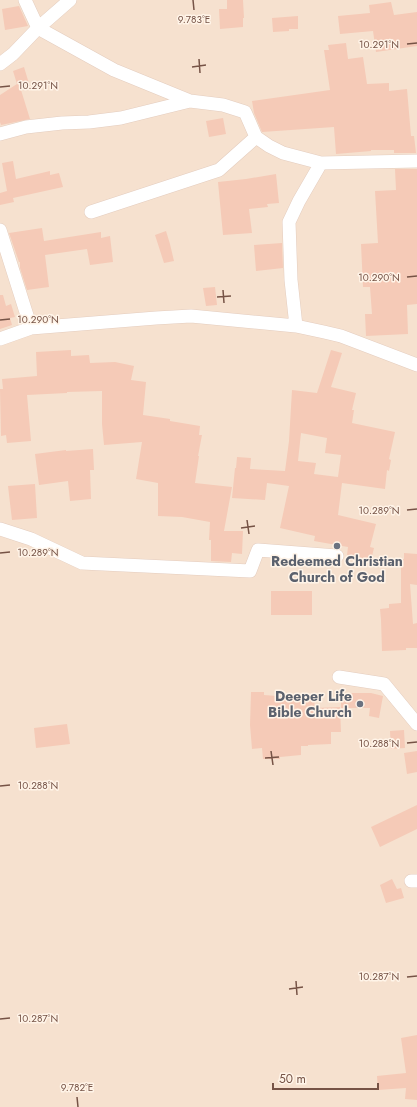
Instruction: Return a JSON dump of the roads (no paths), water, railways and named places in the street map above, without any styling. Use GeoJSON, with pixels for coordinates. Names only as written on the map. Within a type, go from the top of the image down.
{"type":"FeatureCollection","features":[{"type":"Feature","properties":{"kind":"street"},"geometry":{"type":"LineString","coordinates":[[25,0],[38,28],[114,70],[190,102],[223,105],[245,112],[256,137],[283,152],[321,163],[417,161]]}},
{"type":"Feature","properties":{"kind":"street"},"geometry":{"type":"LineString","coordinates":[[0,64],[13,54],[38,28],[70,0]]}},
{"type":"Feature","properties":{"kind":"street"},"geometry":{"type":"LineString","coordinates":[[0,134],[26,127],[121,118],[190,102]]}},
{"type":"Feature","properties":{"kind":"street"},"geometry":{"type":"LineString","coordinates":[[91,212],[219,170],[256,137]]}},
{"type":"Feature","properties":{"kind":"street"},"geometry":{"type":"LineString","coordinates":[[296,326],[291,280],[289,222],[299,201],[321,163]]}},
{"type":"Feature","properties":{"kind":"street"},"geometry":{"type":"LineString","coordinates":[[0,230],[30,328]]}},
{"type":"Feature","properties":{"kind":"street"},"geometry":{"type":"LineString","coordinates":[[0,339],[30,328],[191,316],[296,326],[341,336],[417,365]]}},
{"type":"Feature","properties":{"kind":"street"},"geometry":{"type":"LineString","coordinates":[[0,529],[31,539],[82,563],[250,571],[258,550],[337,556]]}},
{"type":"Feature","properties":{"kind":"street"},"geometry":{"type":"LineString","coordinates":[[339,677],[384,684],[417,724]]}},
{"type":"Feature","properties":{"kind":"place","name":"Redeemed Christian Church of God"},"geometry":{"type":"Point","coordinates":[337,546]}},
{"type":"Feature","properties":{"kind":"place","name":"Deeper Life Bible Church"},"geometry":{"type":"Point","coordinates":[360,704]}}]}
